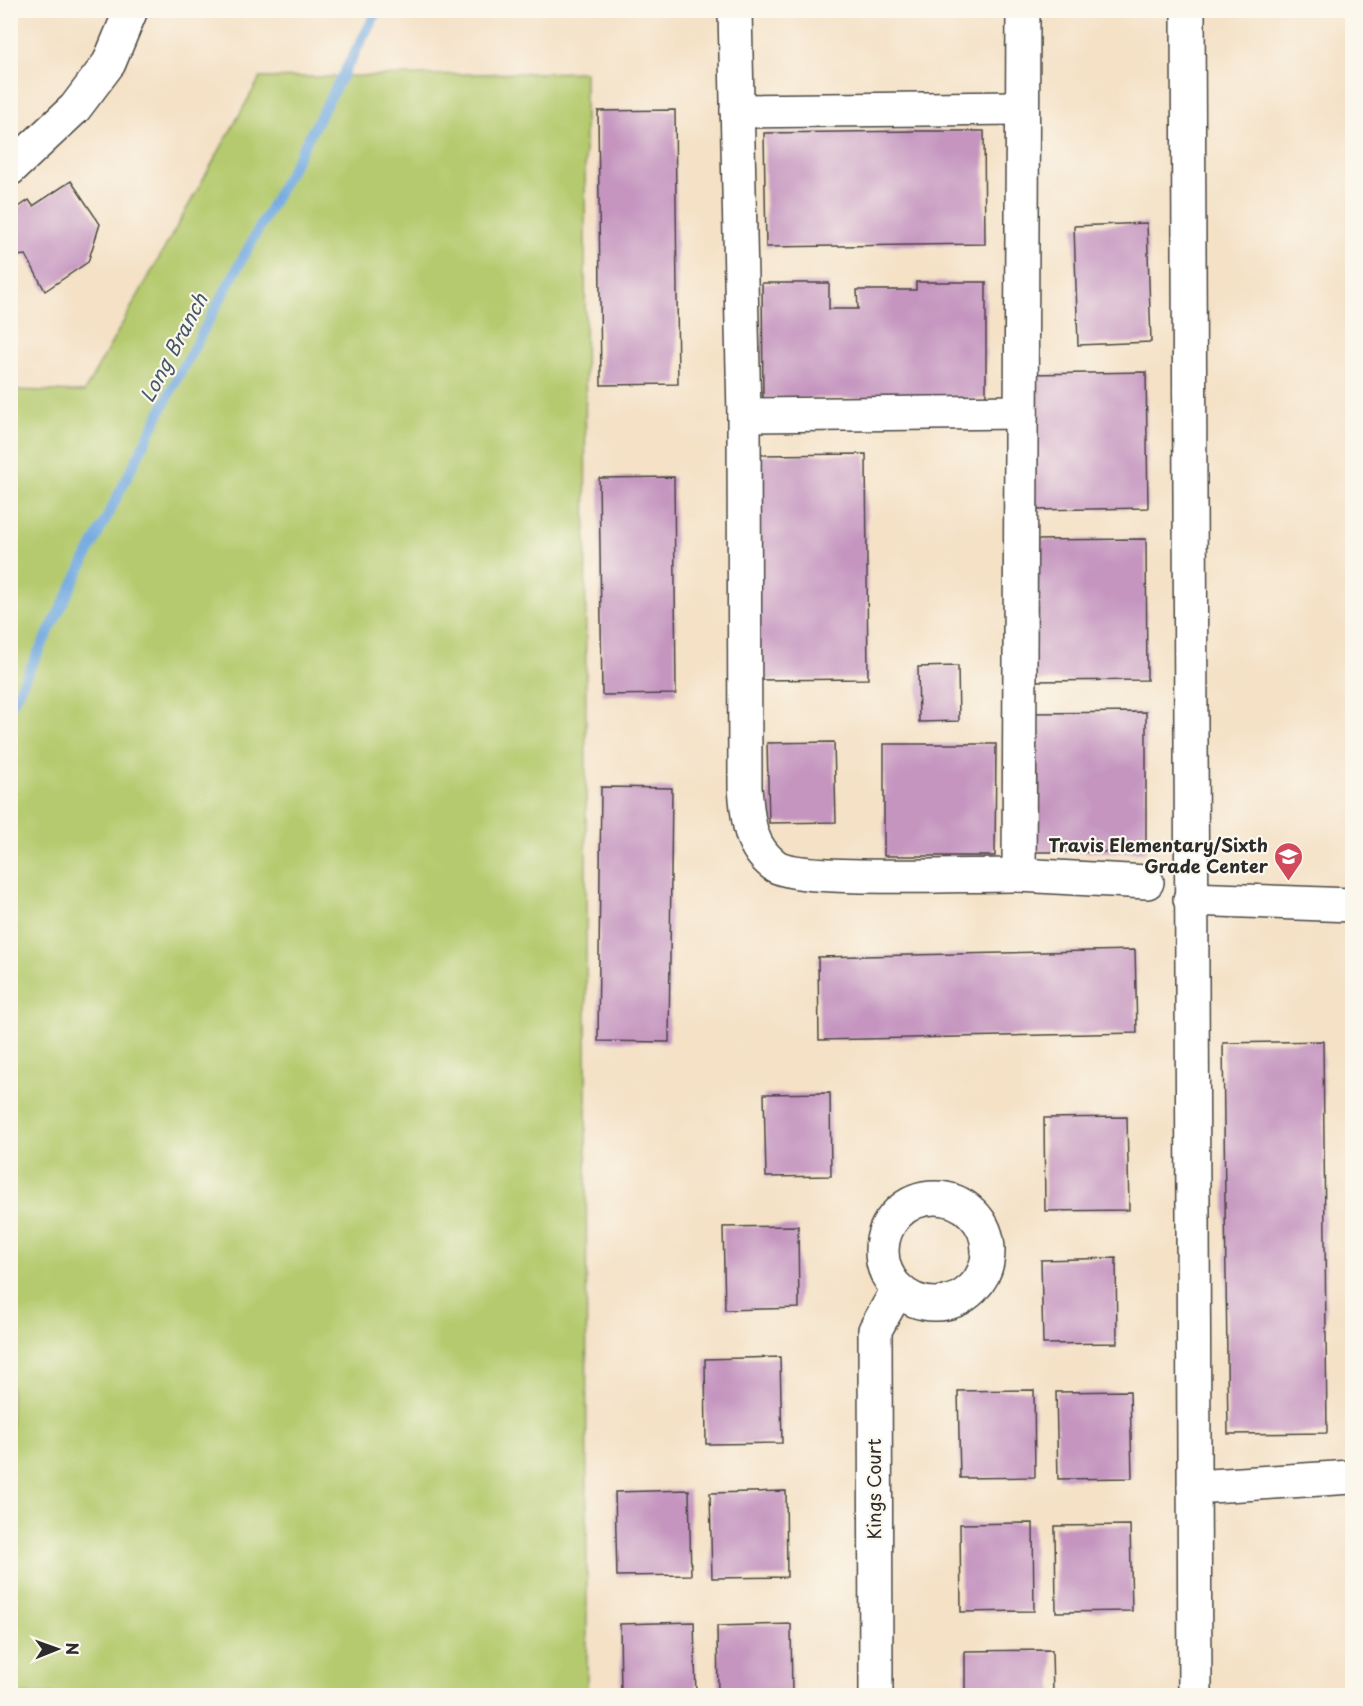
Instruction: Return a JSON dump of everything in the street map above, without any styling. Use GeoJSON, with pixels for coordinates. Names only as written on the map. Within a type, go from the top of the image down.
{"type":"FeatureCollection","features":[{"type":"Feature","properties":{"kind":"street"},"geometry":{"type":"LineString","coordinates":[[10,169],[75,108],[109,63],[131,10]]}},
{"type":"Feature","properties":{"kind":"street"},"geometry":{"type":"LineString","coordinates":[[735,10],[744,415],[745,788],[749,832],[761,852],[776,867],[796,872],[829,875],[1019,875],[1147,882]]}},
{"type":"Feature","properties":{"kind":"street"},"geometry":{"type":"LineString","coordinates":[[1019,875],[1023,10]]}},
{"type":"Feature","properties":{"kind":"street"},"geometry":{"type":"LineString","coordinates":[[1188,10],[1195,1695]]}},
{"type":"Feature","properties":{"kind":"street"},"geometry":{"type":"LineString","coordinates":[[737,111],[1022,108]]}},
{"type":"Feature","properties":{"kind":"street"},"geometry":{"type":"LineString","coordinates":[[744,415],[1021,412]]}},
{"type":"Feature","properties":{"kind":"street"},"geometry":{"type":"LineString","coordinates":[[1190,899],[1353,905]]}},
{"type":"Feature","properties":{"kind":"street","name":"Kings Court"},"geometry":{"type":"LineString","coordinates":[[876,1695],[875,1330],[898,1289]]}},
{"type":"Feature","properties":{"kind":"street"},"geometry":{"type":"LineString","coordinates":[[1194,1487],[1353,1477]]}},
{"type":"Feature","properties":{"kind":"green space"},"geometry":{"type":"Polygon","coordinates":[[[585,72],[587,1695],[11,1695],[11,390],[84,392],[260,78],[585,72]]]}},
{"type":"Feature","properties":{"kind":"building"},"geometry":{"type":"Polygon","coordinates":[[[675,110],[678,384],[601,385],[598,111],[675,110]]]}},
{"type":"Feature","properties":{"kind":"building"},"geometry":{"type":"Polygon","coordinates":[[[984,131],[985,244],[766,247],[764,133],[984,131]]]}},
{"type":"Feature","properties":{"kind":"building"},"geometry":{"type":"Polygon","coordinates":[[[71,181],[100,224],[88,262],[45,291],[26,255],[16,256],[10,245],[10,223],[13,211],[29,200],[33,206],[71,181]]]}},
{"type":"Feature","properties":{"kind":"building"},"geometry":{"type":"Polygon","coordinates":[[[1147,223],[1151,342],[1078,345],[1074,226],[1147,223]]]}},
{"type":"Feature","properties":{"kind":"building"},"geometry":{"type":"Polygon","coordinates":[[[916,282],[986,282],[986,399],[763,398],[762,283],[829,283],[829,309],[858,309],[857,290],[916,290],[916,282]]]}},
{"type":"Feature","properties":{"kind":"building"},"geometry":{"type":"Polygon","coordinates":[[[1146,372],[1148,508],[1033,510],[1031,374],[1146,372]]]}},
{"type":"Feature","properties":{"kind":"building"},"geometry":{"type":"Polygon","coordinates":[[[866,454],[868,679],[756,680],[754,455],[866,454]]]}},
{"type":"Feature","properties":{"kind":"building"},"geometry":{"type":"Polygon","coordinates":[[[674,477],[676,694],[602,695],[599,478],[674,477]]]}},
{"type":"Feature","properties":{"kind":"building"},"geometry":{"type":"Polygon","coordinates":[[[1146,539],[1147,680],[1032,681],[1031,540],[1146,539]]]}},
{"type":"Feature","properties":{"kind":"building"},"geometry":{"type":"Polygon","coordinates":[[[958,666],[959,721],[919,722],[918,667],[958,666]]]}},
{"type":"Feature","properties":{"kind":"building"},"geometry":{"type":"Polygon","coordinates":[[[1146,712],[1146,852],[1031,852],[1031,713],[1146,712]]]}},
{"type":"Feature","properties":{"kind":"building"},"geometry":{"type":"Polygon","coordinates":[[[834,742],[836,822],[769,823],[767,743],[834,742]]]}},
{"type":"Feature","properties":{"kind":"building"},"geometry":{"type":"Polygon","coordinates":[[[884,744],[996,744],[995,856],[884,856],[884,744]]]}},
{"type":"Feature","properties":{"kind":"building"},"geometry":{"type":"Polygon","coordinates":[[[601,787],[672,788],[669,1042],[598,1041],[601,787]]]}},
{"type":"Feature","properties":{"kind":"building"},"geometry":{"type":"Polygon","coordinates":[[[1135,950],[1137,1033],[819,1040],[818,957],[1135,950]]]}},
{"type":"Feature","properties":{"kind":"building"},"geometry":{"type":"Polygon","coordinates":[[[1323,1041],[1327,1433],[1228,1434],[1223,1043],[1323,1041]]]}},
{"type":"Feature","properties":{"kind":"building"},"geometry":{"type":"Polygon","coordinates":[[[830,1093],[831,1176],[766,1177],[764,1094],[830,1093]]]}},
{"type":"Feature","properties":{"kind":"building"},"geometry":{"type":"Polygon","coordinates":[[[1127,1117],[1129,1210],[1045,1211],[1044,1118],[1127,1117]]]}},
{"type":"Feature","properties":{"kind":"building"},"geometry":{"type":"Polygon","coordinates":[[[798,1226],[799,1308],[725,1310],[723,1227],[798,1226]]]}},
{"type":"Feature","properties":{"kind":"building"},"geometry":{"type":"Polygon","coordinates":[[[1116,1258],[1117,1343],[1043,1344],[1041,1260],[1116,1258]]]}},
{"type":"Feature","properties":{"kind":"building"},"geometry":{"type":"Polygon","coordinates":[[[780,1357],[782,1443],[706,1444],[705,1359],[780,1357]]]}},
{"type":"Feature","properties":{"kind":"building"},"geometry":{"type":"Polygon","coordinates":[[[1034,1390],[1035,1477],[960,1478],[958,1391],[1034,1390]]]}},
{"type":"Feature","properties":{"kind":"building"},"geometry":{"type":"Polygon","coordinates":[[[1130,1391],[1132,1478],[1058,1479],[1056,1392],[1130,1391]]]}},
{"type":"Feature","properties":{"kind":"building"},"geometry":{"type":"Polygon","coordinates":[[[689,1490],[691,1575],[617,1576],[615,1492],[689,1490]]]}},
{"type":"Feature","properties":{"kind":"building"},"geometry":{"type":"Polygon","coordinates":[[[786,1491],[787,1577],[712,1578],[710,1493],[786,1491]]]}},
{"type":"Feature","properties":{"kind":"building"},"geometry":{"type":"Polygon","coordinates":[[[1033,1523],[1034,1611],[961,1612],[960,1524],[1033,1523]]]}},
{"type":"Feature","properties":{"kind":"building"},"geometry":{"type":"Polygon","coordinates":[[[1130,1525],[1132,1611],[1056,1612],[1055,1526],[1130,1525]]]}},
{"type":"Feature","properties":{"kind":"building"},"geometry":{"type":"Polygon","coordinates":[[[694,1622],[696,1696],[621,1696],[620,1624],[694,1622]]]}},
{"type":"Feature","properties":{"kind":"building"},"geometry":{"type":"Polygon","coordinates":[[[791,1624],[792,1696],[718,1696],[717,1626],[791,1624]]]}},
{"type":"Feature","properties":{"kind":"building"},"geometry":{"type":"Polygon","coordinates":[[[1052,1650],[1053,1696],[965,1696],[965,1651],[1052,1650]]]}},
{"type":"Feature","properties":{"kind":"waterway","name":"Long Branch"},"geometry":{"type":"LineString","coordinates":[[10,708],[179,375],[378,10]]}},
{"type":"Feature","properties":{"kind":"place","name":"Travis Elementary/Sixth Grade Center"},"geometry":{"type":"Point","coordinates":[1289,882]}}]}
